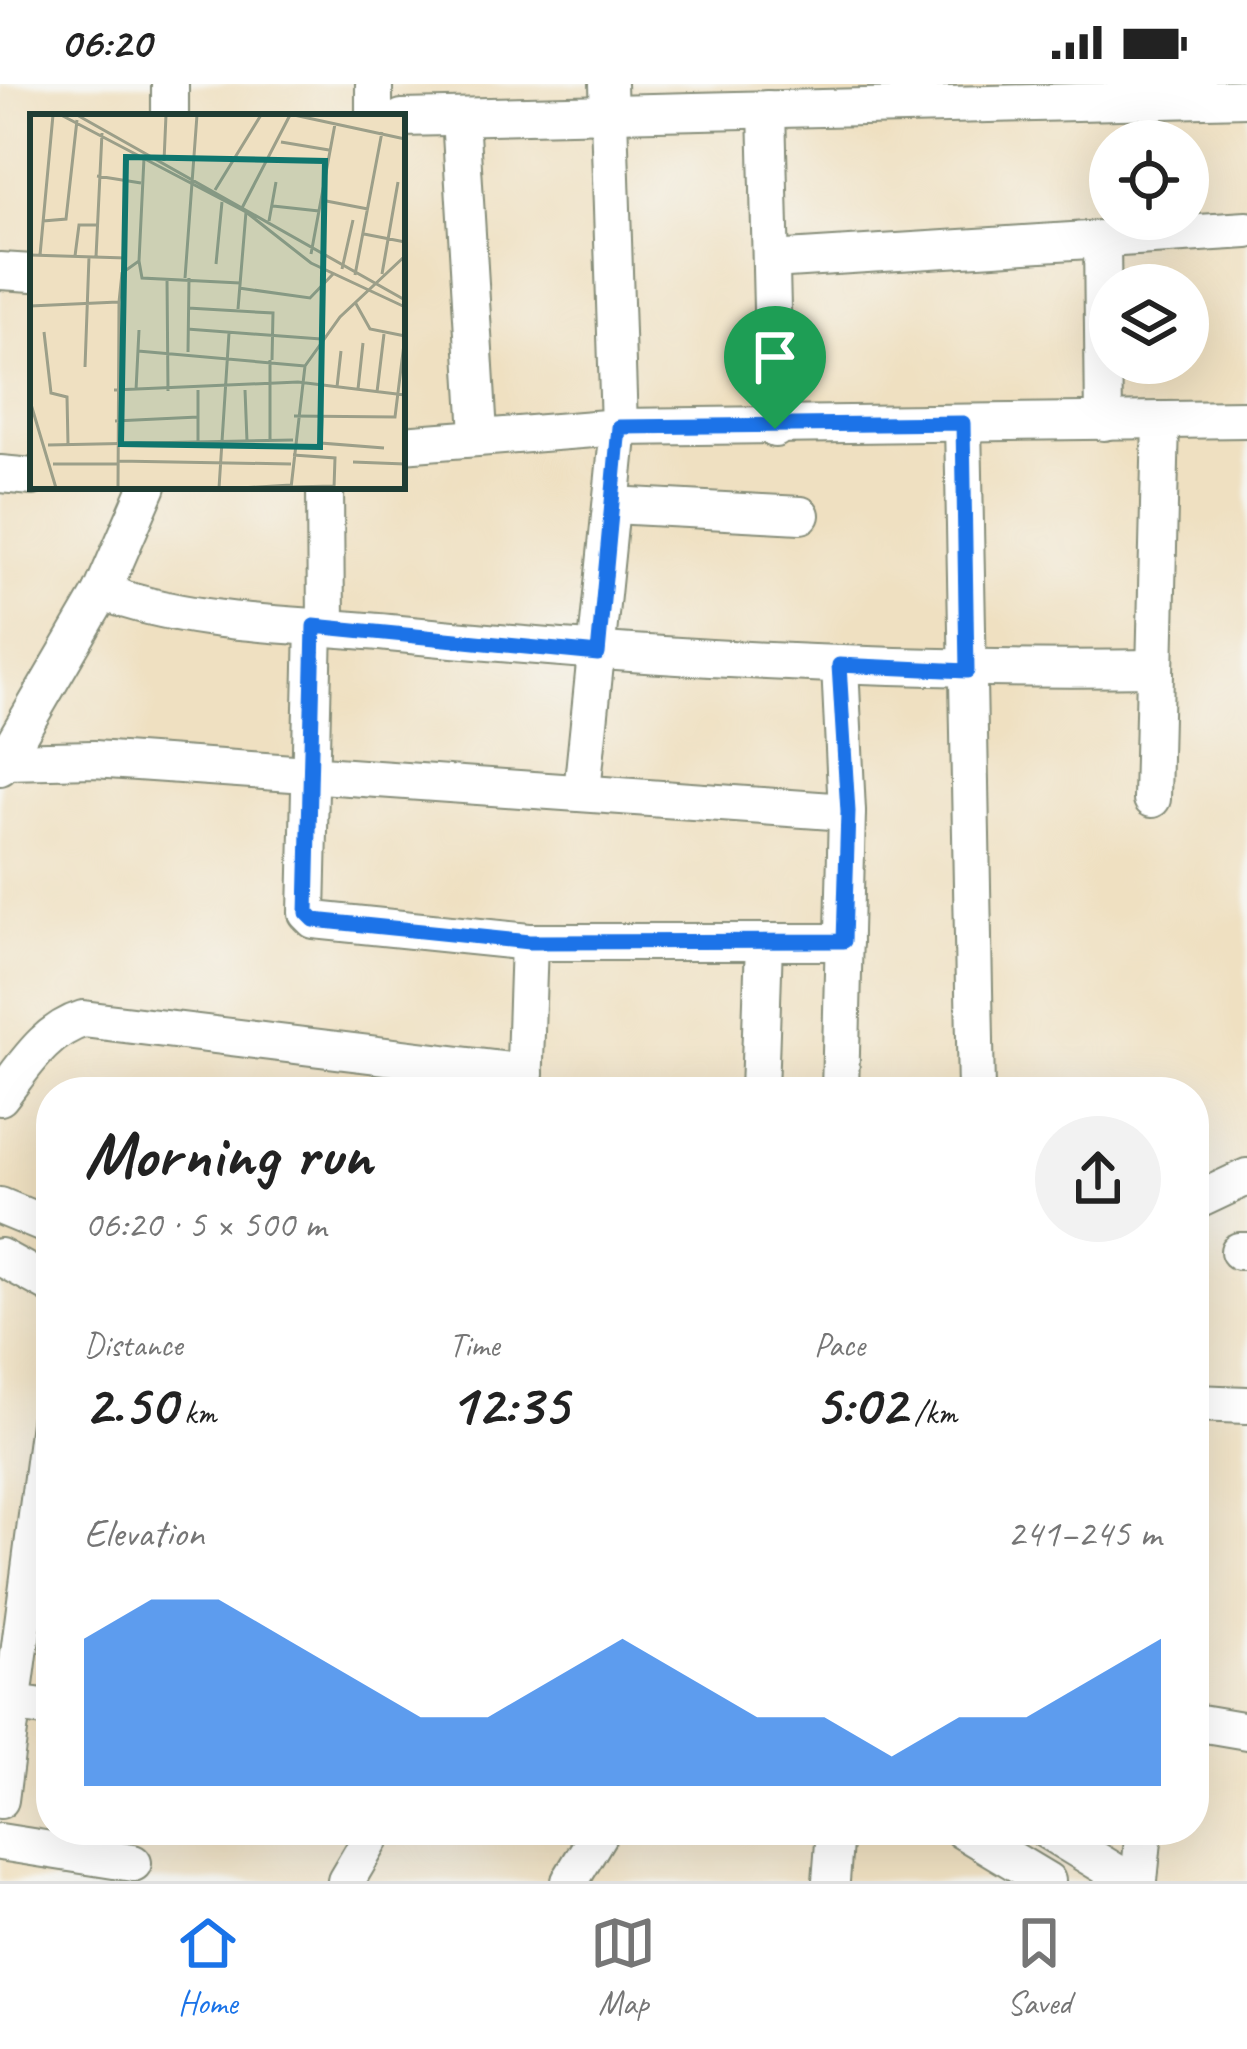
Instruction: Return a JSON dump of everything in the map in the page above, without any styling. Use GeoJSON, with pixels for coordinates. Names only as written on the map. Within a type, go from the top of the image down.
{"type":"FeatureCollection","features":[{"type":"Feature","properties":{"kind":"street"},"geometry":{"type":"LineString","coordinates":[[405,118],[460,117],[609,99],[767,110],[1247,98]]}},
{"type":"Feature","properties":{"kind":"street"},"geometry":{"type":"LineString","coordinates":[[582,792],[619,427],[609,99]]}},
{"type":"Feature","properties":{"kind":"street"},"geometry":{"type":"LineString","coordinates":[[767,110],[775,429]]}},
{"type":"Feature","properties":{"kind":"street"},"geometry":{"type":"LineString","coordinates":[[460,117],[479,434]]}},
{"type":"Feature","properties":{"kind":"street"},"geometry":{"type":"LineString","coordinates":[[1209,232],[1247,230]]}},
{"type":"Feature","properties":{"kind":"street"},"geometry":{"type":"LineString","coordinates":[[771,260],[1089,240]]}},
{"type":"Feature","properties":{"kind":"street"},"geometry":{"type":"LineString","coordinates":[[1102,240],[1103,422]]}},
{"type":"Feature","properties":{"kind":"street"},"geometry":{"type":"LineString","coordinates":[[0,271],[30,273]]}},
{"type":"Feature","properties":{"kind":"street"},"geometry":{"type":"LineString","coordinates":[[405,444],[479,434],[619,427],[775,429],[1247,419]]}},
{"type":"Feature","properties":{"kind":"street"},"geometry":{"type":"LineString","coordinates":[[1152,799],[1161,421]]}},
{"type":"Feature","properties":{"kind":"street"},"geometry":{"type":"LineString","coordinates":[[963,423],[976,1077]]}},
{"type":"Feature","properties":{"kind":"street"},"geometry":{"type":"LineString","coordinates":[[0,474],[30,477]]}},
{"type":"Feature","properties":{"kind":"street"},"geometry":{"type":"LineString","coordinates":[[3,764],[102,592],[143,489]]}},
{"type":"Feature","properties":{"kind":"street"},"geometry":{"type":"LineString","coordinates":[[325,489],[309,777],[307,913],[314,920],[529,942],[844,941]]}},
{"type":"Feature","properties":{"kind":"street"},"geometry":{"type":"LineString","coordinates":[[612,506],[801,515]]}},
{"type":"Feature","properties":{"kind":"street"},"geometry":{"type":"LineString","coordinates":[[102,592],[168,615],[598,654],[967,671],[1155,668]]}},
{"type":"Feature","properties":{"kind":"street"},"geometry":{"type":"LineString","coordinates":[[839,665],[848,812],[840,1077]]}},
{"type":"Feature","properties":{"kind":"street"},"geometry":{"type":"LineString","coordinates":[[3,764],[94,759],[848,812]]}},
{"type":"Feature","properties":{"kind":"street"},"geometry":{"type":"LineString","coordinates":[[524,1077],[529,942]]}},
{"type":"Feature","properties":{"kind":"street"},"geometry":{"type":"LineString","coordinates":[[760,1077],[764,942]]}},
{"type":"Feature","properties":{"kind":"street"},"geometry":{"type":"LineString","coordinates":[[0,1097],[45,1040],[62,1025],[83,1019],[483,1077]]}},
{"type":"Feature","properties":{"kind":"street"},"geometry":{"type":"LineString","coordinates":[[1209,1195],[1247,1177]]}},
{"type":"Feature","properties":{"kind":"street"},"geometry":{"type":"LineString","coordinates":[[0,1206],[36,1221]]}},
{"type":"Feature","properties":{"kind":"street"},"geometry":{"type":"LineString","coordinates":[[0,1257],[36,1277]]}},
{"type":"Feature","properties":{"kind":"street"},"geometry":{"type":"LineString","coordinates":[[1209,1404],[1247,1405]]}},
{"type":"Feature","properties":{"kind":"street"},"geometry":{"type":"LineString","coordinates":[[1,1793],[14,1703],[10,1632],[36,1577]]}},
{"type":"Feature","properties":{"kind":"street"},"geometry":{"type":"LineString","coordinates":[[14,1703],[36,1707]]}},
{"type":"Feature","properties":{"kind":"street"},"geometry":{"type":"LineString","coordinates":[[1209,1725],[1247,1731]]}},
{"type":"Feature","properties":{"kind":"street"},"geometry":{"type":"LineString","coordinates":[[0,1842],[133,1863]]}},
{"type":"Feature","properties":{"kind":"street"},"geometry":{"type":"LineString","coordinates":[[346,1881],[367,1845]]}},
{"type":"Feature","properties":{"kind":"street"},"geometry":{"type":"LineString","coordinates":[[570,1881],[592,1845]]}},
{"type":"Feature","properties":{"kind":"street"},"geometry":{"type":"LineString","coordinates":[[831,1881],[834,1845]]}},
{"type":"Feature","properties":{"kind":"street"},"geometry":{"type":"LineString","coordinates":[[980,1845],[1012,1871],[1047,1881]]}},
{"type":"Feature","properties":{"kind":"street"},"geometry":{"type":"LineString","coordinates":[[1072,1845],[1134,1881],[1141,1845]]}},
{"type":"Feature","properties":{"kind":"route"},"geometry":{"type":"LineString","coordinates":[[963,423],[967,671],[839,665],[848,812],[844,941],[529,942],[314,920],[307,913],[314,626],[598,654],[619,427],[775,429],[963,423]]}}]}
